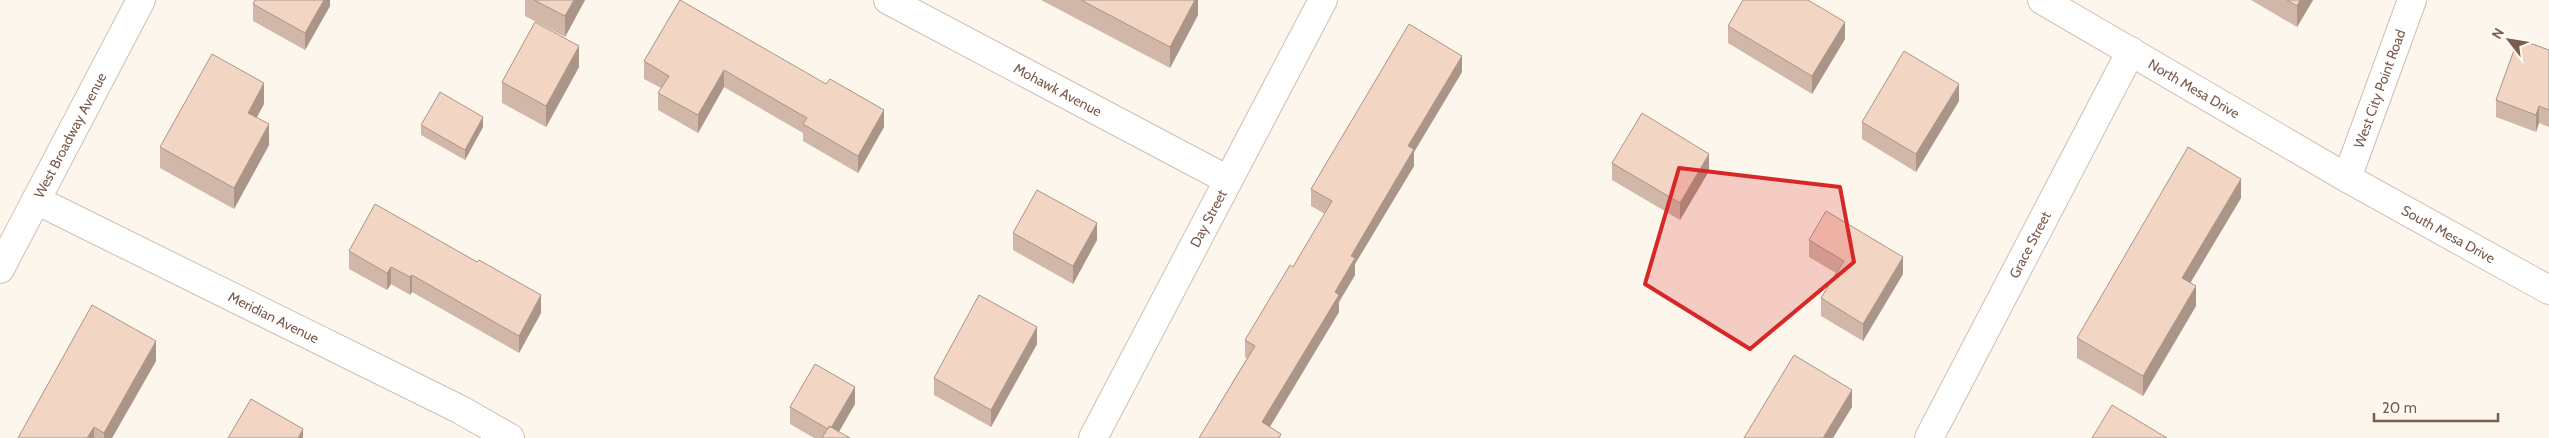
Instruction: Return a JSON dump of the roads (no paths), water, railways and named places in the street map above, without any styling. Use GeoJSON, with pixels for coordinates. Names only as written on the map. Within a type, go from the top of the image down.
{"type":"FeatureCollection","features":[{"type":"Feature","properties":{"kind":"street","name":"West Broadway Avenue"},"geometry":{"type":"LineString","coordinates":[[0,269],[141,0]]}},
{"type":"Feature","properties":{"kind":"street","name":"Mohawk Avenue"},"geometry":{"type":"LineString","coordinates":[[888,0],[1228,180]]}},
{"type":"Feature","properties":{"kind":"street","name":"Day Street"},"geometry":{"type":"LineString","coordinates":[[1093,438],[1323,0]]}},
{"type":"Feature","properties":{"kind":"street","name":"North Mesa Drive"},"geometry":{"type":"LineString","coordinates":[[2042,0],[2348,178]]}},
{"type":"Feature","properties":{"kind":"street","name":"West City Point Road"},"geometry":{"type":"LineString","coordinates":[[2348,178],[2412,0]]}},
{"type":"Feature","properties":{"kind":"street","name":"Grace Street"},"geometry":{"type":"LineString","coordinates":[[1928,438],[2131,51]]}},
{"type":"Feature","properties":{"kind":"street","name":"South Mesa Drive"},"geometry":{"type":"LineString","coordinates":[[2348,178],[2549,290]]}},
{"type":"Feature","properties":{"kind":"street","name":"Meridian Avenue"},"geometry":{"type":"LineString","coordinates":[[36,200],[461,410],[510,438]]}}]}
